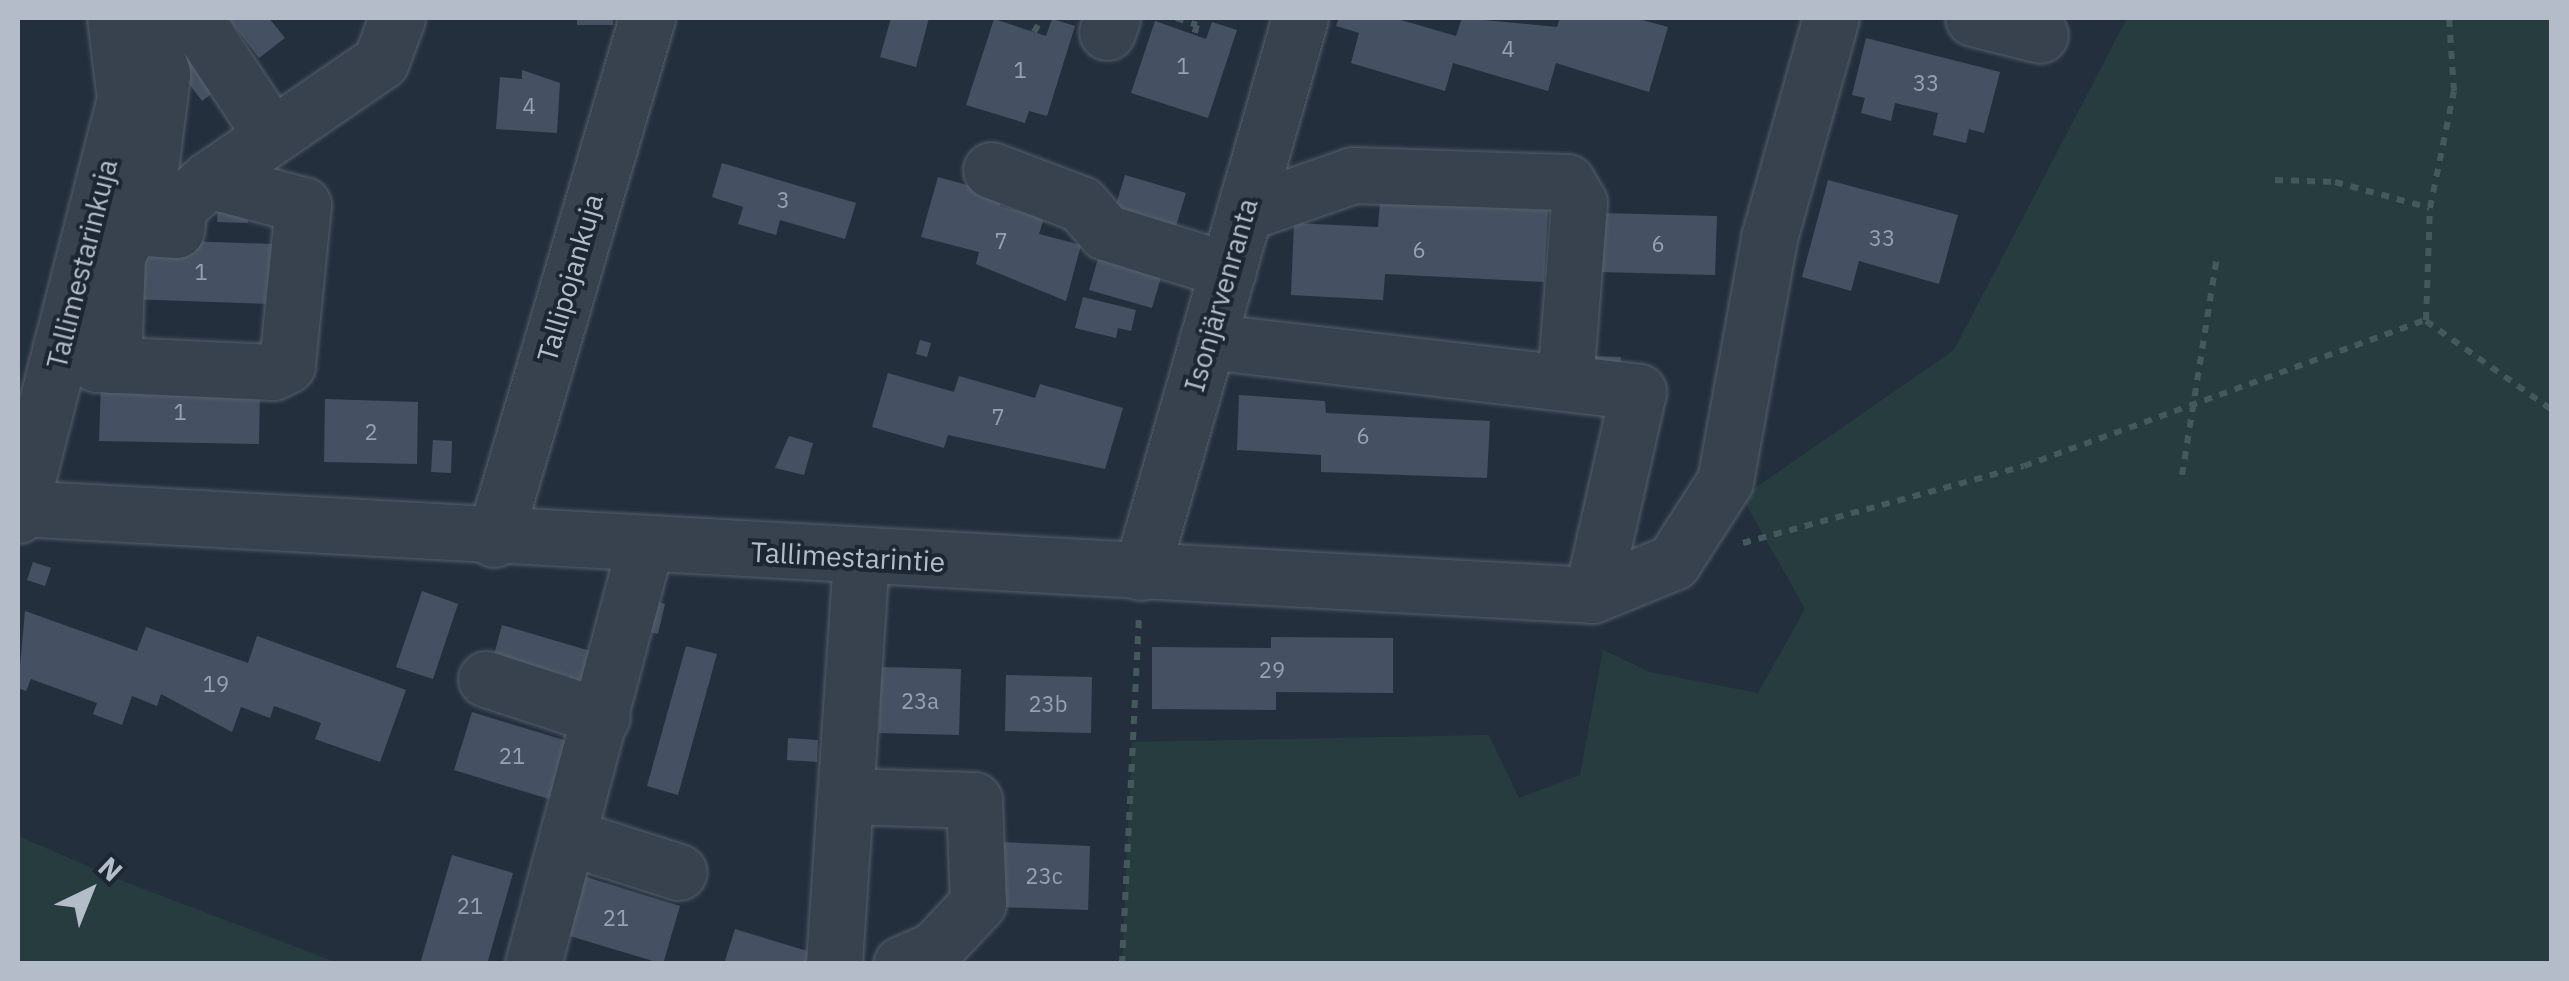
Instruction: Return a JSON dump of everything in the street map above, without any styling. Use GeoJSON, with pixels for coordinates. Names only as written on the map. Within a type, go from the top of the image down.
{"type":"FeatureCollection","features":[{"type":"Feature","properties":{"kind":"street","name":"Tallimestarinkuja"},"geometry":{"type":"LineString","coordinates":[[18,510],[125,99],[114,18]]}},
{"type":"Feature","properties":{"kind":"street"},"geometry":{"type":"LineString","coordinates":[[113,365],[116,256],[134,227],[162,74],[144,18]]}},
{"type":"Feature","properties":{"kind":"street"},"geometry":{"type":"LineString","coordinates":[[194,18],[270,133]]}},
{"type":"Feature","properties":{"kind":"street"},"geometry":{"type":"LineString","coordinates":[[134,227],[176,230],[179,206],[208,180],[270,133],[382,60],[397,18]]}},
{"type":"Feature","properties":{"kind":"street","name":"Tallipojankuja"},"geometry":{"type":"LineString","coordinates":[[494,539],[647,18]]}},
{"type":"Feature","properties":{"kind":"street","name":"Isonjärvenranta"},"geometry":{"type":"LineString","coordinates":[[1141,572],[1300,18]]}},
{"type":"Feature","properties":{"kind":"street"},"geometry":{"type":"LineString","coordinates":[[1673,562],[1725,481],[1770,238],[1831,18]]}},
{"type":"Feature","properties":{"kind":"street"},"geometry":{"type":"LineString","coordinates":[[1973,18],[2040,34]]}},
{"type":"Feature","properties":{"kind":"street"},"geometry":{"type":"LineString","coordinates":[[991,170],[1081,204],[1105,232],[1228,270]]}},
{"type":"Feature","properties":{"kind":"street"},"geometry":{"type":"LineString","coordinates":[[1244,212],[1353,175],[1566,182],[1579,204],[1564,382]]}},
{"type":"Feature","properties":{"kind":"street"},"geometry":{"type":"LineString","coordinates":[[61,346],[113,365],[272,372],[287,365],[303,205],[208,180]]}},
{"type":"Feature","properties":{"kind":"street"},"geometry":{"type":"LineString","coordinates":[[1207,341],[1638,392],[1570,594]]}},
{"type":"Feature","properties":{"kind":"street","name":"Tallimestarintie"},"geometry":{"type":"LineString","coordinates":[[18,510],[494,539],[1570,594],[1673,562]]}},
{"type":"Feature","properties":{"kind":"street"},"geometry":{"type":"LineString","coordinates":[[533,964],[645,547]]}},
{"type":"Feature","properties":{"kind":"street"},"geometry":{"type":"LineString","coordinates":[[834,964],[861,558]]}},
{"type":"Feature","properties":{"kind":"street"},"geometry":{"type":"LineString","coordinates":[[486,679],[602,717]]}},
{"type":"Feature","properties":{"kind":"street"},"geometry":{"type":"LineString","coordinates":[[846,796],[974,800],[978,902],[935,948],[901,964]]}},
{"type":"Feature","properties":{"kind":"street"},"geometry":{"type":"LineString","coordinates":[[568,837],[679,872]]}},
{"type":"Feature","properties":{"kind":"path"},"geometry":{"type":"LineString","coordinates":[[1034,32],[1042,18]]}},
{"type":"Feature","properties":{"kind":"path"},"geometry":{"type":"LineString","coordinates":[[1176,18],[1198,25],[1194,35]]}},
{"type":"Feature","properties":{"kind":"path"},"geometry":{"type":"LineString","coordinates":[[2426,320],[2430,208],[2454,91],[2449,18]]}},
{"type":"Feature","properties":{"kind":"path"},"geometry":{"type":"LineString","coordinates":[[2275,180],[2335,182],[2430,208]]}},
{"type":"Feature","properties":{"kind":"path"},"geometry":{"type":"LineString","coordinates":[[2182,474],[2186,407],[2218,256]]}},
{"type":"Feature","properties":{"kind":"path"},"geometry":{"type":"LineString","coordinates":[[1673,562],[2024,466],[2426,320]]}},
{"type":"Feature","properties":{"kind":"path"},"geometry":{"type":"LineString","coordinates":[[2426,320],[2552,410]]}},
{"type":"Feature","properties":{"kind":"path"},"geometry":{"type":"LineString","coordinates":[[1122,964],[1141,572]]}},
{"type":"Feature","properties":{"kind":"green space"},"geometry":{"type":"Polygon","coordinates":[[[2127,18],[2551,18],[2551,963],[1122,964],[1132,742],[1489,735],[1519,798],[1580,775],[1603,650],[1650,672],[1758,693],[1805,609],[1742,497],[1954,350],[2127,18]]]}},
{"type":"Feature","properties":{"kind":"green space"},"geometry":{"type":"Polygon","coordinates":[[[18,836],[120,880],[338,963],[18,963],[18,836]]]}},
{"type":"Feature","properties":{"kind":"building"},"geometry":{"type":"Polygon","coordinates":[[[228,18],[269,18],[285,38],[259,58],[228,18]]]}},
{"type":"Feature","properties":{"kind":"building"},"geometry":{"type":"Polygon","coordinates":[[[577,18],[613,18],[613,25],[577,25],[577,18]]]}},
{"type":"Feature","properties":{"kind":"building"},"geometry":{"type":"Polygon","coordinates":[[[891,18],[929,18],[916,67],[880,57],[891,18]]]}},
{"type":"Feature","properties":{"kind":"building"},"geometry":{"type":"Polygon","coordinates":[[[1339,18],[1394,18],[1456,36],[1462,18],[1557,27],[1560,18],[1635,18],[1668,27],[1649,92],[1556,63],[1548,91],[1453,63],[1445,91],[1351,63],[1359,33],[1336,26],[1339,18]]]}},
{"type":"Feature","properties":{"kind":"building"},"geometry":{"type":"Polygon","coordinates":[[[994,19],[1046,36],[1052,19],[1075,26],[1047,116],[1029,111],[1025,123],[966,105],[994,19]]]}},
{"type":"Feature","properties":{"kind":"building"},"geometry":{"type":"Polygon","coordinates":[[[1155,21],[1206,39],[1212,22],[1237,30],[1208,118],[1131,93],[1155,21]]]}},
{"type":"Feature","properties":{"kind":"building"},"geometry":{"type":"Polygon","coordinates":[[[188,32],[227,82],[202,101],[164,51],[188,32]]]}},
{"type":"Feature","properties":{"kind":"building"},"geometry":{"type":"Polygon","coordinates":[[[1866,38],[2000,72],[1984,133],[1969,129],[1966,143],[1933,135],[1938,113],[1895,103],[1891,121],[1861,113],[1865,98],[1852,95],[1866,38]]]}},
{"type":"Feature","properties":{"kind":"building"},"geometry":{"type":"Polygon","coordinates":[[[522,70],[560,83],[557,133],[496,129],[500,77],[522,79],[522,70]]]}},
{"type":"Feature","properties":{"kind":"building"},"geometry":{"type":"Polygon","coordinates":[[[722,163],[856,203],[845,239],[780,220],[776,235],[738,224],[743,207],[712,197],[722,163]]]}},
{"type":"Feature","properties":{"kind":"building"},"geometry":{"type":"Polygon","coordinates":[[[1125,175],[1186,193],[1175,229],[1114,211],[1125,175]]]}},
{"type":"Feature","properties":{"kind":"building"},"geometry":{"type":"Polygon","coordinates":[[[938,177],[1003,195],[1000,206],[1044,218],[1039,234],[1081,245],[1066,301],[976,264],[979,252],[921,237],[938,177]]]}},
{"type":"Feature","properties":{"kind":"building"},"geometry":{"type":"Polygon","coordinates":[[[1828,180],[1958,215],[1939,284],[1859,261],[1851,291],[1802,277],[1828,180]]]}},
{"type":"Feature","properties":{"kind":"building"},"geometry":{"type":"Polygon","coordinates":[[[1380,202],[1548,210],[1544,282],[1385,274],[1383,300],[1291,295],[1294,223],[1378,227],[1380,202]]]}},
{"type":"Feature","properties":{"kind":"building"},"geometry":{"type":"Polygon","coordinates":[[[218,209],[248,210],[248,223],[217,222],[218,209]]]}},
{"type":"Feature","properties":{"kind":"building"},"geometry":{"type":"Polygon","coordinates":[[[1601,213],[1717,216],[1715,275],[1600,272],[1601,213]]]}},
{"type":"Feature","properties":{"kind":"building"},"geometry":{"type":"Polygon","coordinates":[[[130,239],[273,244],[271,304],[129,299],[130,239]]]}},
{"type":"Feature","properties":{"kind":"building"},"geometry":{"type":"Polygon","coordinates":[[[1099,255],[1162,274],[1152,308],[1089,290],[1099,255]]]}},
{"type":"Feature","properties":{"kind":"building"},"geometry":{"type":"Polygon","coordinates":[[[1083,297],[1136,310],[1131,331],[1118,328],[1116,338],[1075,328],[1083,297]]]}},
{"type":"Feature","properties":{"kind":"building"},"geometry":{"type":"Polygon","coordinates":[[[920,340],[931,343],[927,357],[916,354],[920,340]]]}},
{"type":"Feature","properties":{"kind":"building"},"geometry":{"type":"Polygon","coordinates":[[[1590,356],[1621,357],[1620,376],[1590,375],[1590,356]]]}},
{"type":"Feature","properties":{"kind":"building"},"geometry":{"type":"Polygon","coordinates":[[[888,373],[954,392],[959,376],[1035,398],[1040,384],[1123,408],[1105,469],[948,435],[944,448],[872,427],[888,373]]]}},
{"type":"Feature","properties":{"kind":"building"},"geometry":{"type":"Polygon","coordinates":[[[101,381],[260,383],[259,444],[99,441],[101,381]]]}},
{"type":"Feature","properties":{"kind":"building"},"geometry":{"type":"Polygon","coordinates":[[[1239,395],[1325,401],[1326,413],[1490,421],[1487,478],[1321,472],[1321,455],[1237,450],[1239,395]]]}},
{"type":"Feature","properties":{"kind":"building"},"geometry":{"type":"Polygon","coordinates":[[[325,399],[418,402],[417,464],[324,462],[325,399]]]}},
{"type":"Feature","properties":{"kind":"building"},"geometry":{"type":"Polygon","coordinates":[[[789,436],[813,443],[804,475],[775,468],[789,436]]]}},
{"type":"Feature","properties":{"kind":"building"},"geometry":{"type":"Polygon","coordinates":[[[433,440],[452,441],[451,473],[431,472],[433,440]]]}},
{"type":"Feature","properties":{"kind":"building"},"geometry":{"type":"Polygon","coordinates":[[[33,562],[51,568],[45,586],[27,580],[33,562]]]}},
{"type":"Feature","properties":{"kind":"building"},"geometry":{"type":"Polygon","coordinates":[[[422,591],[458,604],[433,679],[396,667],[422,591]]]}},
{"type":"Feature","properties":{"kind":"building"},"geometry":{"type":"Polygon","coordinates":[[[650,599],[665,604],[658,634],[642,630],[650,599]]]}},
{"type":"Feature","properties":{"kind":"building"},"geometry":{"type":"Polygon","coordinates":[[[25,611],[137,651],[146,627],[248,663],[257,636],[406,690],[380,762],[315,739],[321,723],[274,706],[270,718],[241,707],[232,732],[161,694],[157,706],[132,696],[122,725],[93,714],[97,703],[31,679],[26,691],[18,688],[25,611]]]}},
{"type":"Feature","properties":{"kind":"building"},"geometry":{"type":"Polygon","coordinates":[[[502,625],[604,655],[592,698],[568,691],[569,676],[494,655],[502,625]]]}},
{"type":"Feature","properties":{"kind":"building"},"geometry":{"type":"Polygon","coordinates":[[[1271,637],[1393,638],[1393,693],[1276,692],[1276,710],[1152,709],[1152,647],[1271,648],[1271,637]]]}},
{"type":"Feature","properties":{"kind":"building"},"geometry":{"type":"Polygon","coordinates":[[[686,646],[717,654],[678,795],[647,786],[686,646]]]}},
{"type":"Feature","properties":{"kind":"building"},"geometry":{"type":"Polygon","coordinates":[[[881,667],[961,669],[959,735],[879,733],[881,667]]]}},
{"type":"Feature","properties":{"kind":"building"},"geometry":{"type":"Polygon","coordinates":[[[1006,675],[1092,677],[1091,733],[1005,731],[1006,675]]]}},
{"type":"Feature","properties":{"kind":"building"},"geometry":{"type":"Polygon","coordinates":[[[472,712],[570,742],[552,800],[454,770],[472,712]]]}},
{"type":"Feature","properties":{"kind":"building"},"geometry":{"type":"Polygon","coordinates":[[[788,738],[818,740],[817,762],[787,760],[788,738]]]}},
{"type":"Feature","properties":{"kind":"building"},"geometry":{"type":"Polygon","coordinates":[[[1001,842],[1090,846],[1088,910],[998,907],[1001,842]]]}},
{"type":"Feature","properties":{"kind":"building"},"geometry":{"type":"Polygon","coordinates":[[[452,855],[513,873],[487,964],[420,964],[452,855]]]}},
{"type":"Feature","properties":{"kind":"building"},"geometry":{"type":"Polygon","coordinates":[[[570,872],[680,906],[663,964],[553,931],[570,872]]]}},
{"type":"Feature","properties":{"kind":"building"},"geometry":{"type":"Polygon","coordinates":[[[735,929],[817,954],[814,964],[724,964],[735,929]]]}}]}
